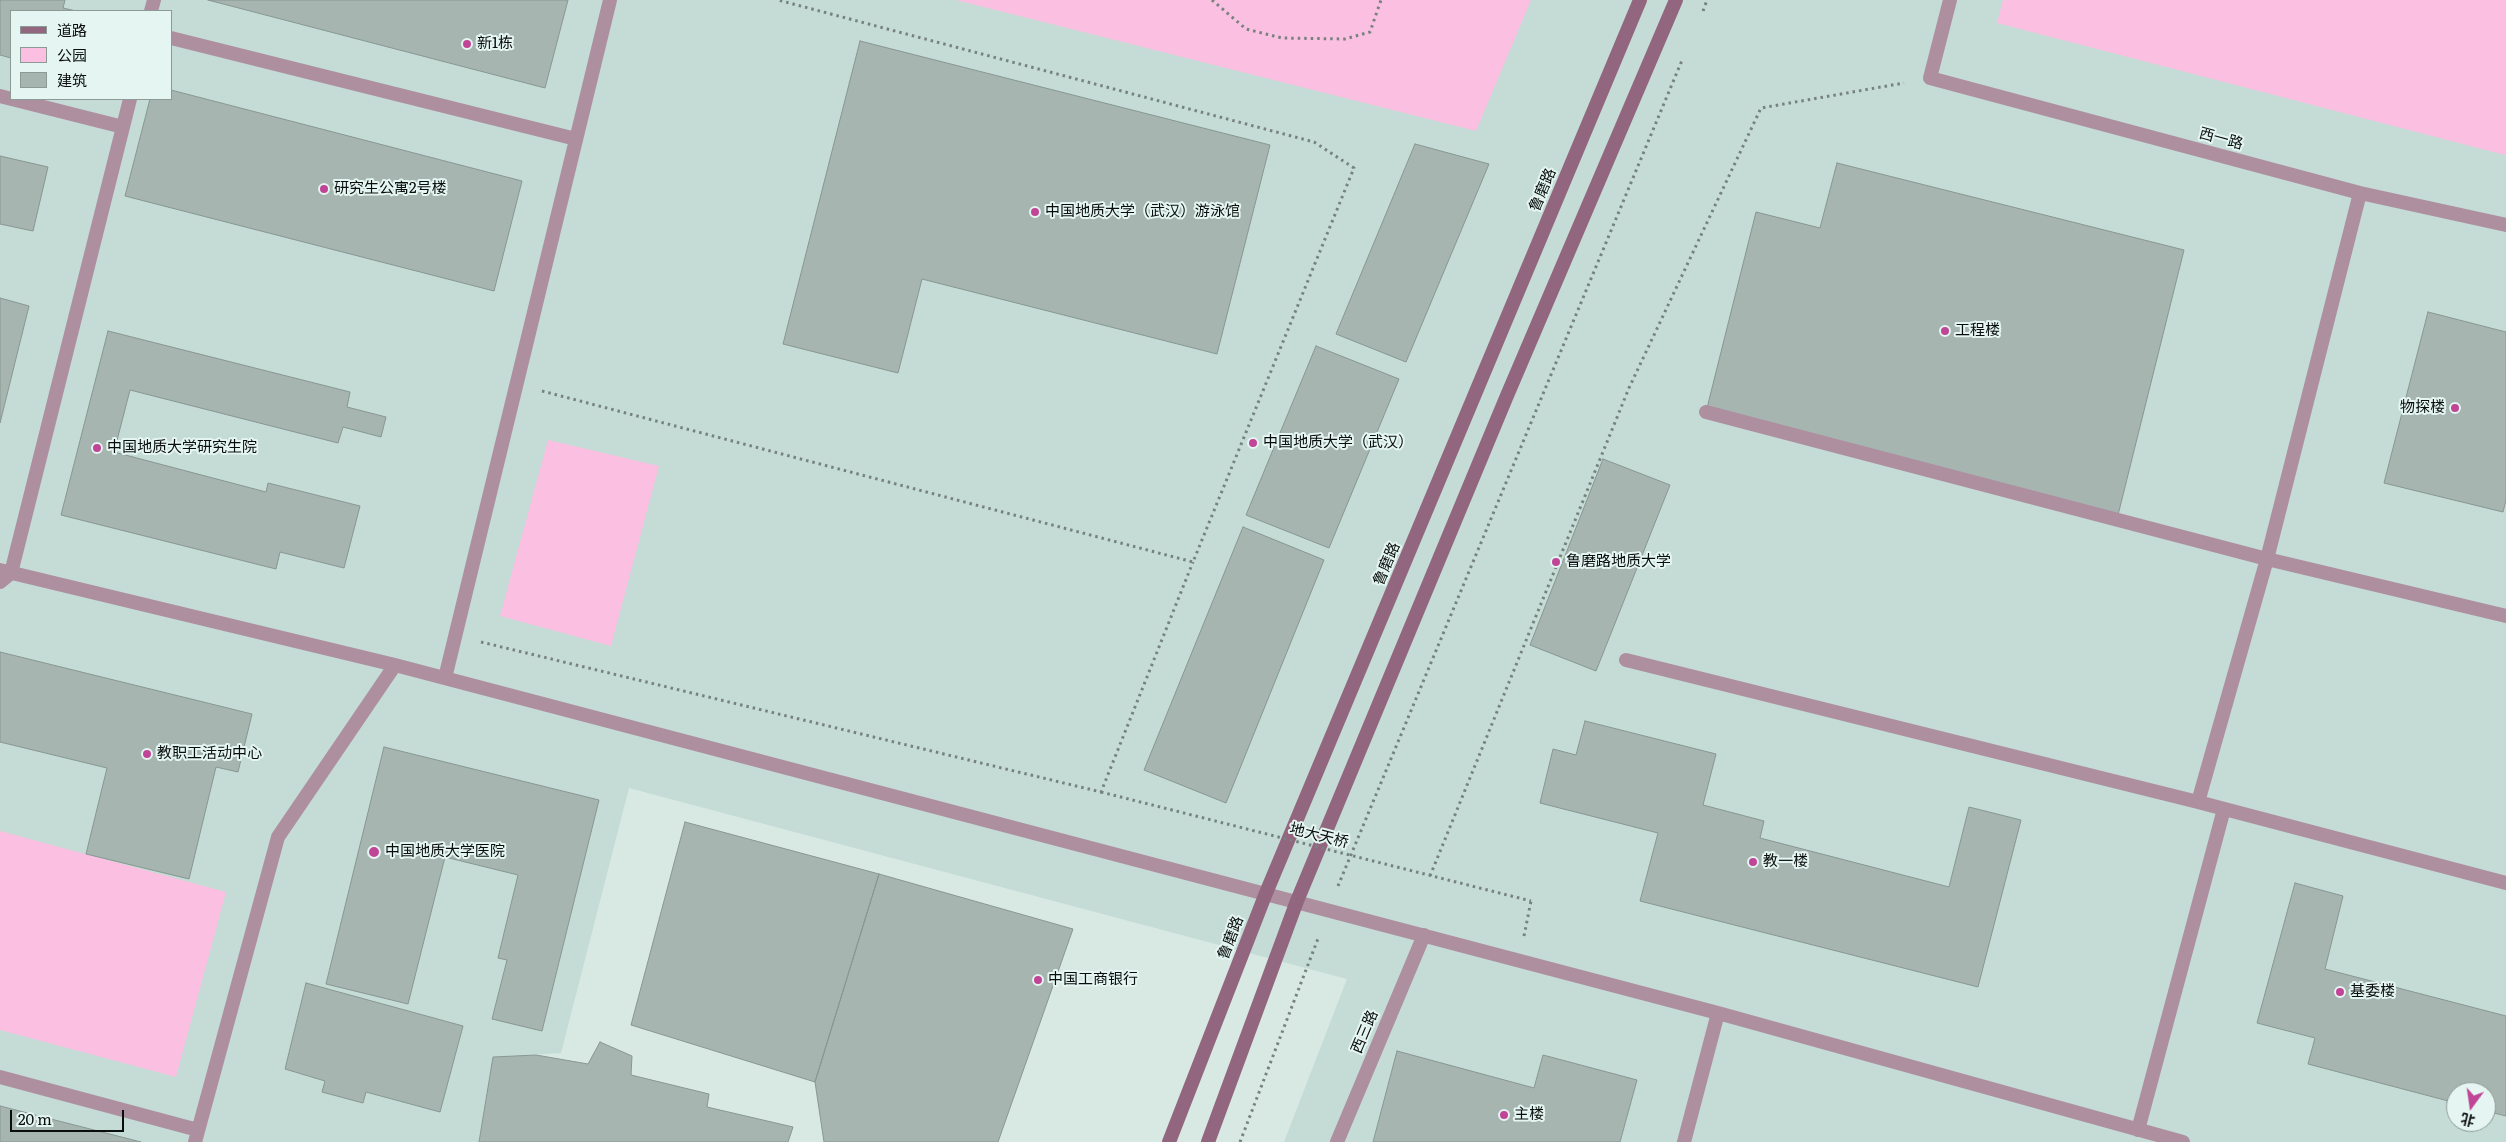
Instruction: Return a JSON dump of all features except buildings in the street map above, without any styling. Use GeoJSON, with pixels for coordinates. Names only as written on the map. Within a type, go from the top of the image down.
{"type":"FeatureCollection","features":[{"type":"Feature","properties":{"kind":"main road","name":"鲁磨路"},"geometry":{"type":"LineString","coordinates":[[1169,1142],[1266,893],[1640,0]]}},
{"type":"Feature","properties":{"kind":"main road"},"geometry":{"type":"LineString","coordinates":[[1208,1142],[1297,901],[1506,398],[1676,0]]}},
{"type":"Feature","properties":{"kind":"street"},"geometry":{"type":"LineString","coordinates":[[445,678],[610,0]]}},
{"type":"Feature","properties":{"kind":"street"},"geometry":{"type":"LineString","coordinates":[[1930,78],[1950,0]]}},
{"type":"Feature","properties":{"kind":"street"},"geometry":{"type":"LineString","coordinates":[[172,38],[576,139]]}},
{"type":"Feature","properties":{"kind":"street","name":"西一路"},"geometry":{"type":"LineString","coordinates":[[1930,78],[2360,193],[2506,225]]}},
{"type":"Feature","properties":{"kind":"street"},"geometry":{"type":"LineString","coordinates":[[16,100],[122,127]]}},
{"type":"Feature","properties":{"kind":"street"},"geometry":{"type":"LineString","coordinates":[[0,582],[6,572],[130,100]]}},
{"type":"Feature","properties":{"kind":"street"},"geometry":{"type":"LineString","coordinates":[[2198,802],[2267,559],[2360,193]]}},
{"type":"Feature","properties":{"kind":"street"},"geometry":{"type":"LineString","coordinates":[[1706,412],[2267,559],[2506,616]]}},
{"type":"Feature","properties":{"kind":"street"},"geometry":{"type":"LineString","coordinates":[[6,572],[394,664],[1718,1013],[2183,1142]]}},
{"type":"Feature","properties":{"kind":"street"},"geometry":{"type":"LineString","coordinates":[[1626,660],[2198,802],[2506,883]]}},
{"type":"Feature","properties":{"kind":"street"},"geometry":{"type":"LineString","coordinates":[[0,1077],[196,1136],[278,837],[394,664]]}},
{"type":"Feature","properties":{"kind":"street"},"geometry":{"type":"LineString","coordinates":[[2138,1130],[2224,810]]}},
{"type":"Feature","properties":{"kind":"street","name":"西三路"},"geometry":{"type":"LineString","coordinates":[[1337,1142],[1424,935]]}},
{"type":"Feature","properties":{"kind":"street"},"geometry":{"type":"LineString","coordinates":[[1684,1142],[1718,1013]]}},
{"type":"Feature","properties":{"kind":"path"},"geometry":{"type":"LineString","coordinates":[[778,0],[1314,142],[1354,168],[1193,562],[1102,792]]}},
{"type":"Feature","properties":{"kind":"path"},"geometry":{"type":"LineString","coordinates":[[1212,0],[1246,29],[1282,38],[1344,39],[1370,32],[1381,0]]}},
{"type":"Feature","properties":{"kind":"path"},"geometry":{"type":"LineString","coordinates":[[1700,18],[1708,0]]}},
{"type":"Feature","properties":{"kind":"path"},"geometry":{"type":"LineString","coordinates":[[1240,1142],[1329,910],[1684,55]]}},
{"type":"Feature","properties":{"kind":"path"},"geometry":{"type":"LineString","coordinates":[[1430,876],[1629,388],[1761,108],[1930,78]]}},
{"type":"Feature","properties":{"kind":"path"},"geometry":{"type":"LineString","coordinates":[[517,384],[1193,562]]}},
{"type":"Feature","properties":{"kind":"path","name":"地大天桥"},"geometry":{"type":"LineString","coordinates":[[456,636],[1102,792],[1531,901],[1518,961]]}},
{"type":"Feature","properties":{"kind":"shaded area","name":"中国地质大学（武汉）"},"geometry":{"type":"Polygon","coordinates":[[[0,0],[2506,0],[2506,1142],[1284,1142],[1347,979],[629,788],[561,1053],[493,1057],[479,1142],[0,1142],[0,0]]]}},
{"type":"Feature","properties":{"kind":"green space"},"geometry":{"type":"Polygon","coordinates":[[[956,0],[1531,0],[1476,131],[956,0]]]}},
{"type":"Feature","properties":{"kind":"green space"},"geometry":{"type":"Polygon","coordinates":[[[2003,0],[2506,0],[2505,155],[1997,23],[2003,0]]]}},
{"type":"Feature","properties":{"kind":"green space"},"geometry":{"type":"Polygon","coordinates":[[[548,440],[659,466],[611,646],[500,616],[548,440]]]}},
{"type":"Feature","properties":{"kind":"green space"},"geometry":{"type":"Polygon","coordinates":[[[0,831],[226,892],[176,1077],[0,1030],[0,831]]]}},
{"type":"Feature","properties":{"kind":"place","name":"新1栋"},"geometry":{"type":"Point","coordinates":[467,44]}},
{"type":"Feature","properties":{"kind":"place","name":"研究生公寓2号楼"},"geometry":{"type":"Point","coordinates":[324,189]}},
{"type":"Feature","properties":{"kind":"place","name":"中国地质大学（武汉）游泳馆"},"geometry":{"type":"Point","coordinates":[1035,212]}},
{"type":"Feature","properties":{"kind":"place","name":"工程楼"},"geometry":{"type":"Point","coordinates":[1945,331]}},
{"type":"Feature","properties":{"kind":"place","name":"物探楼"},"geometry":{"type":"Point","coordinates":[2455,408]}},
{"type":"Feature","properties":{"kind":"place","name":"中国地质大学（武汉）"},"geometry":{"type":"Point","coordinates":[1253,443]}},
{"type":"Feature","properties":{"kind":"place","name":"中国地质大学研究生院"},"geometry":{"type":"Point","coordinates":[97,448]}},
{"type":"Feature","properties":{"kind":"place","name":"鲁磨路地质大学"},"geometry":{"type":"Point","coordinates":[1556,562]}},
{"type":"Feature","properties":{"kind":"place","name":"教职工活动中心"},"geometry":{"type":"Point","coordinates":[147,754]}},
{"type":"Feature","properties":{"kind":"place","name":"中国地质大学医院"},"geometry":{"type":"Point","coordinates":[374,852]}},
{"type":"Feature","properties":{"kind":"place","name":"教一楼"},"geometry":{"type":"Point","coordinates":[1753,862]}},
{"type":"Feature","properties":{"kind":"place","name":"中国工商银行"},"geometry":{"type":"Point","coordinates":[1038,980]}},
{"type":"Feature","properties":{"kind":"place","name":"基委楼"},"geometry":{"type":"Point","coordinates":[2340,992]}},
{"type":"Feature","properties":{"kind":"place","name":"主楼"},"geometry":{"type":"Point","coordinates":[1504,1115]}}]}
